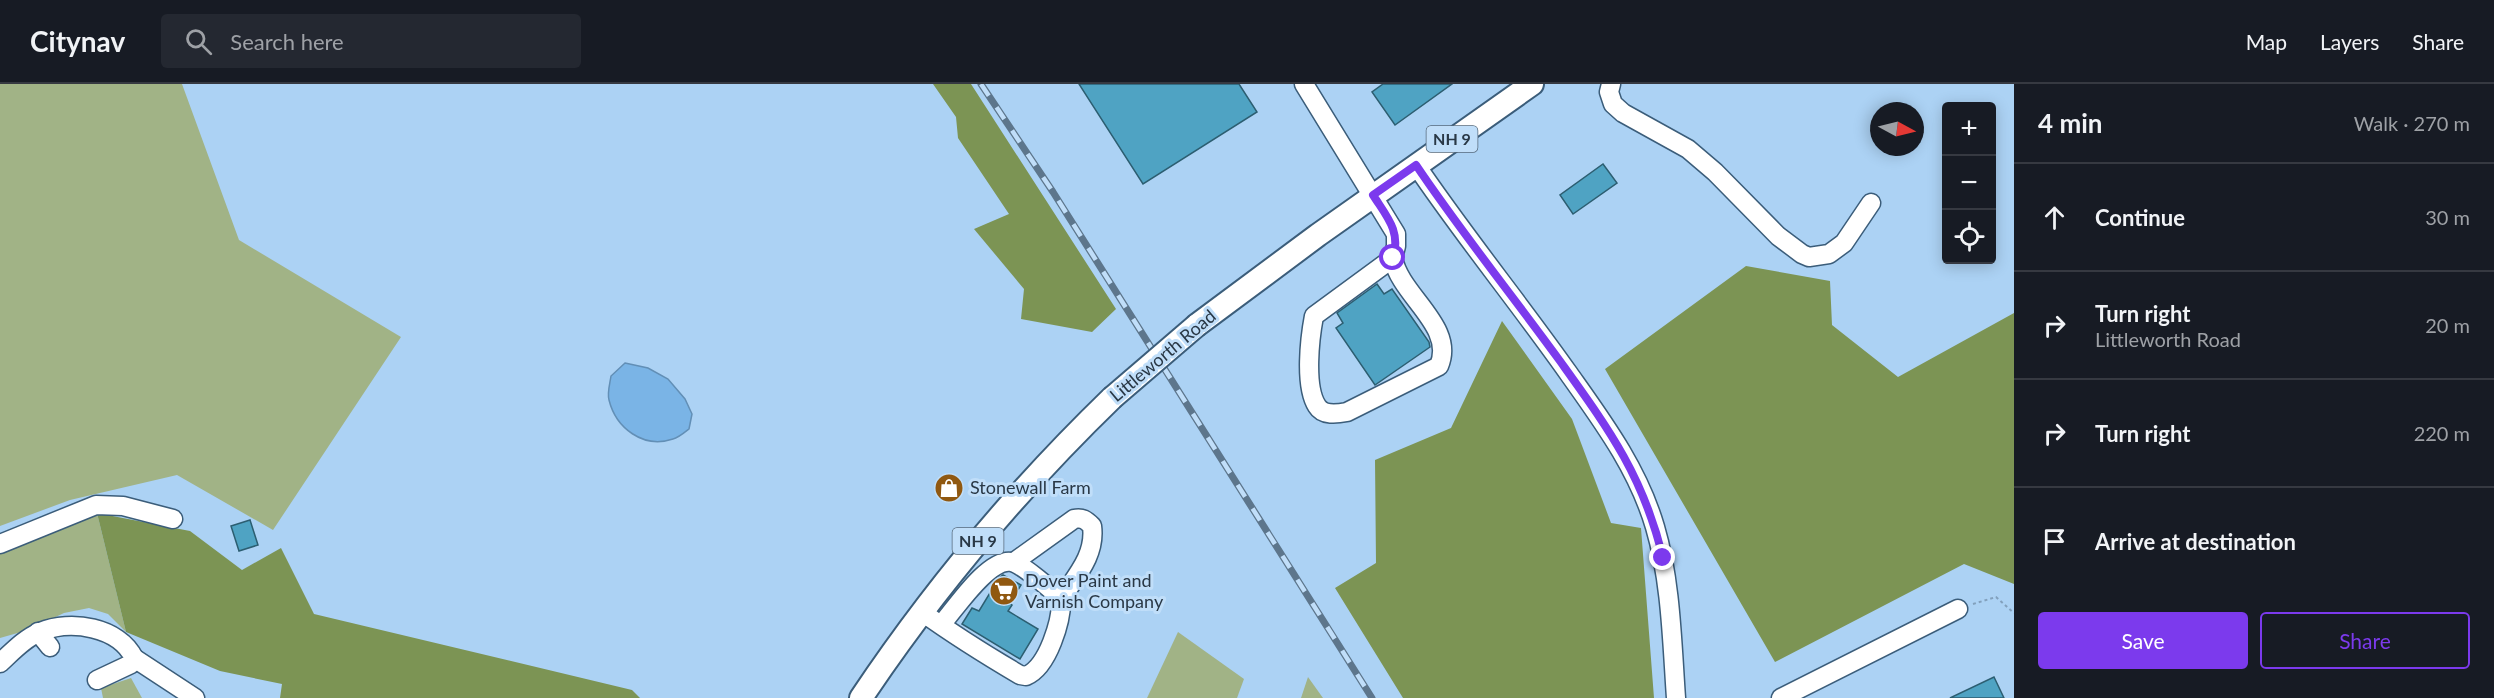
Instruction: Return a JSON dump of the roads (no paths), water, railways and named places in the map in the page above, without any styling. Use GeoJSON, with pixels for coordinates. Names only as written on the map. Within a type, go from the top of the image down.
{"type":"FeatureCollection","features":[{"type":"Feature","properties":{"kind":"main road","name":"Littleworth Road"},"geometry":{"type":"LineString","coordinates":[[861,698],[922,612],[1001,514],[1112,398],[1197,325],[1373,195],[1532,84]]}},
{"type":"Feature","properties":{"kind":"street"},"geometry":{"type":"LineString","coordinates":[[1304,84],[1396,234],[1393,258],[1397,275],[1439,333],[1444,346],[1439,366],[1417,379],[1347,412],[1335,415],[1324,412],[1317,406],[1310,373],[1311,332],[1314,316],[1393,258]]}},
{"type":"Feature","properties":{"kind":"street"},"geometry":{"type":"LineString","coordinates":[[1611,84],[1609,92],[1613,104],[1623,113],[1688,149],[1715,172],[1778,236],[1802,254],[1809,257],[1829,254],[1844,243],[1871,203]]}},
{"type":"Feature","properties":{"kind":"street"},"geometry":{"type":"LineString","coordinates":[[1416,165],[1446,209],[1544,339],[1626,457],[1655,526],[1663,558],[1676,698]]}},
{"type":"Feature","properties":{"kind":"street"},"geometry":{"type":"LineString","coordinates":[[0,544],[96,505],[123,506],[173,519]]}},
{"type":"Feature","properties":{"kind":"street"},"geometry":{"type":"LineString","coordinates":[[922,612],[967,644],[1020,675],[1026,676],[1038,667],[1055,635],[1060,620],[1061,599],[1086,562],[1092,547],[1092,526],[1087,520],[1074,519],[1014,562],[995,564],[941,625]]}},
{"type":"Feature","properties":{"kind":"street"},"geometry":{"type":"LineString","coordinates":[[1014,562],[1061,599]]}},
{"type":"Feature","properties":{"kind":"street"},"geometry":{"type":"LineString","coordinates":[[1781,698],[1958,609]]}},
{"type":"Feature","properties":{"kind":"street"},"geometry":{"type":"LineString","coordinates":[[0,663],[38,632],[70,625],[82,626],[120,639],[134,658],[195,698]]}},
{"type":"Feature","properties":{"kind":"street"},"geometry":{"type":"LineString","coordinates":[[38,632],[50,647]]}},
{"type":"Feature","properties":{"kind":"street"},"geometry":{"type":"LineString","coordinates":[[97,680],[131,664],[134,658]]}},
{"type":"Feature","properties":{"kind":"water"},"geometry":{"type":"Polygon","coordinates":[[[625,363],[648,368],[668,379],[685,399],[692,414],[689,429],[675,438],[651,441],[632,434],[624,427],[613,410],[608,394],[611,376],[625,363]]]}},
{"type":"Feature","properties":{"kind":"railway"},"geometry":{"type":"LineString","coordinates":[[981,84],[1053,192],[1372,698]]}},
{"type":"Feature","properties":{"kind":"place","name":"Stonewall Farm"},"geometry":{"type":"Point","coordinates":[949,488]}},
{"type":"Feature","properties":{"kind":"place","name":"Dover Paint and Varnish Company"},"geometry":{"type":"Point","coordinates":[1004,591]}}]}
